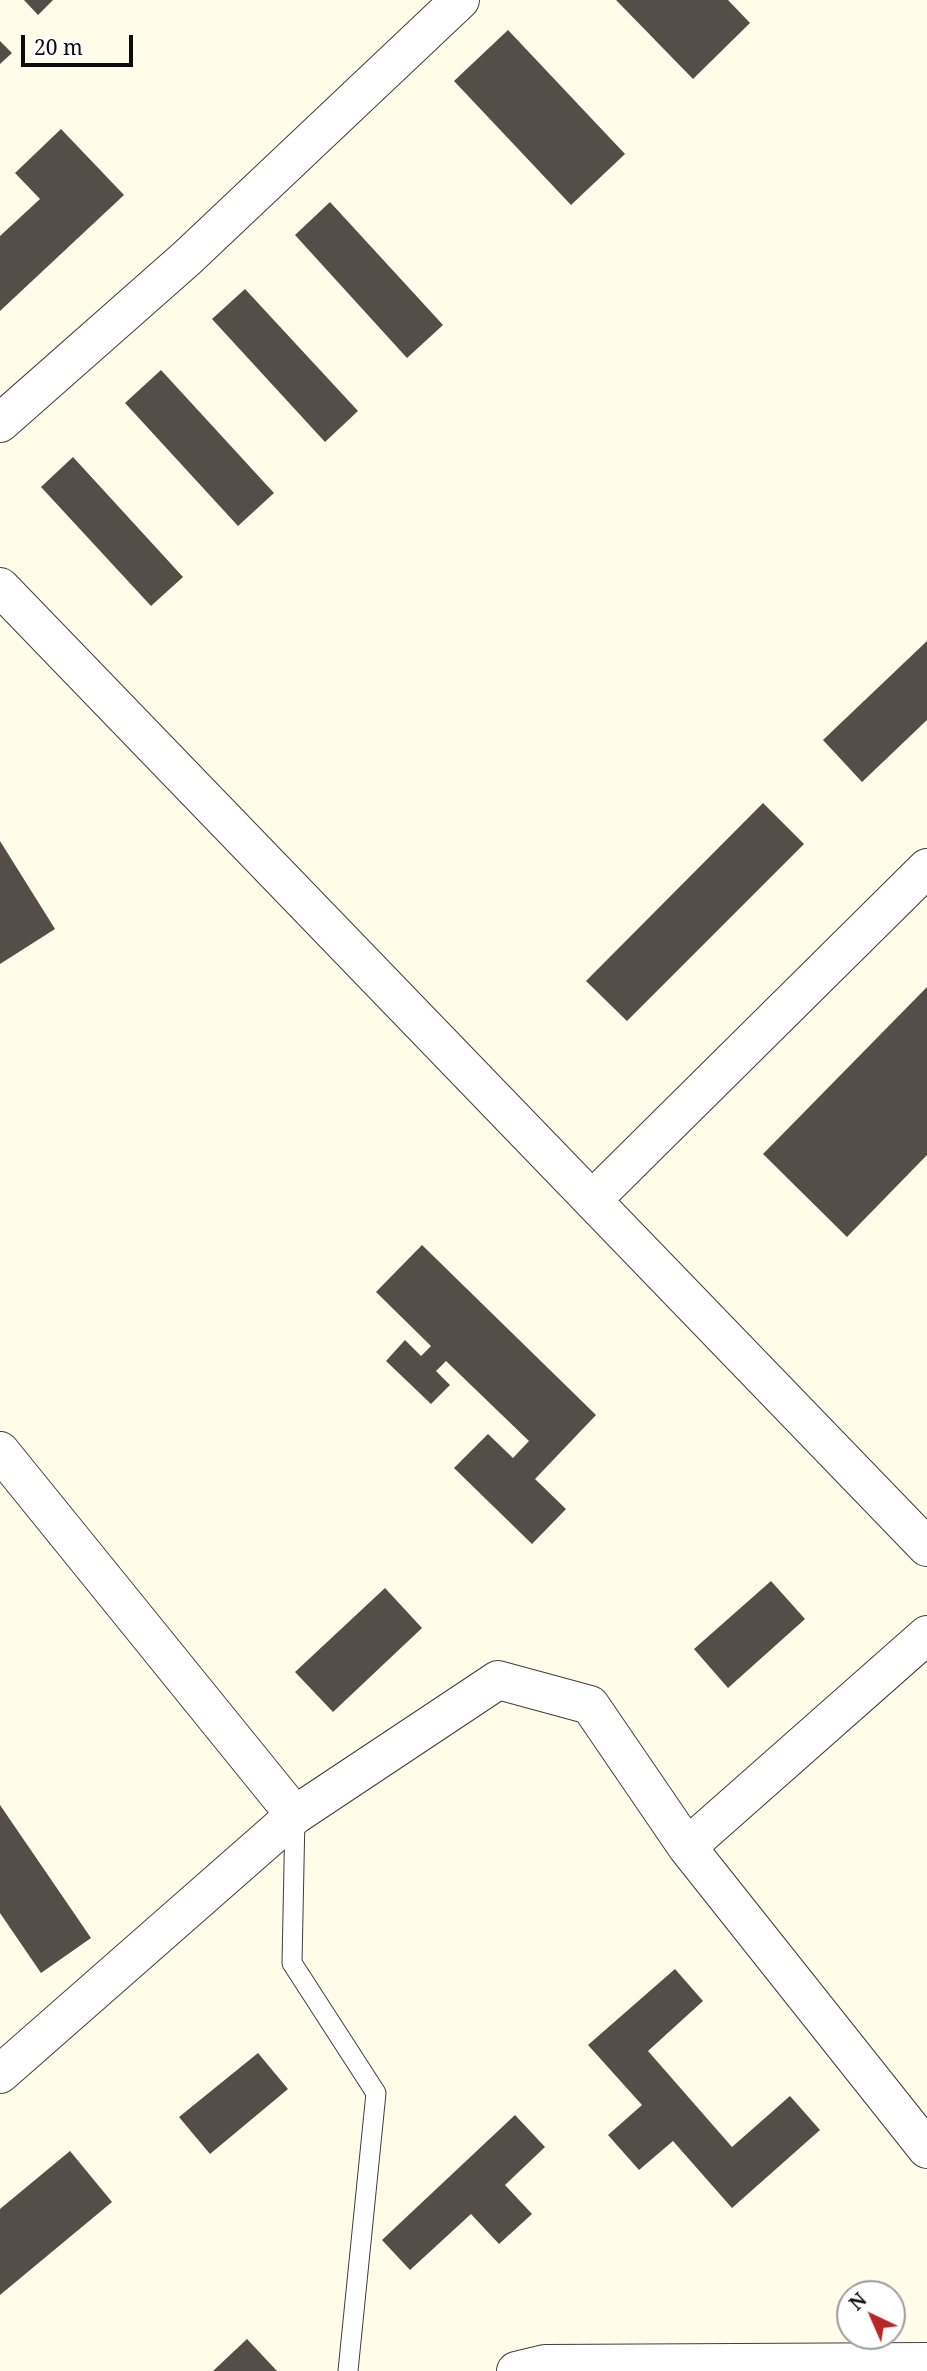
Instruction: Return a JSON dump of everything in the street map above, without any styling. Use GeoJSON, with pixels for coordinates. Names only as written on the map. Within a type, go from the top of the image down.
{"type":"FeatureCollection","features":[{"type":"Feature","properties":{"kind":"street"},"geometry":{"type":"LineString","coordinates":[[0,423],[187,258],[460,0]]}},
{"type":"Feature","properties":{"kind":"street"},"geometry":{"type":"LineString","coordinates":[[0,587],[927,1547]]}},
{"type":"Feature","properties":{"kind":"street"},"geometry":{"type":"LineString","coordinates":[[592,1200],[927,868]]}},
{"type":"Feature","properties":{"kind":"street"},"geometry":{"type":"LineString","coordinates":[[0,1451],[295,1815]]}},
{"type":"Feature","properties":{"kind":"street"},"geometry":{"type":"LineString","coordinates":[[687,1847],[927,1635]]}},
{"type":"Feature","properties":{"kind":"street"},"geometry":{"type":"LineString","coordinates":[[0,2074],[295,1815],[498,1680],[590,1705],[687,1847],[927,2149]]}},
{"type":"Feature","properties":{"kind":"street"},"geometry":{"type":"LineString","coordinates":[[516,2371],[545,2364],[927,2362]]}},
{"type":"Feature","properties":{"kind":"lane"},"geometry":{"type":"LineString","coordinates":[[295,1815],[292,1964],[376,2093],[348,2371]]}},
{"type":"Feature","properties":{"kind":"building"},"geometry":{"type":"Polygon","coordinates":[[[24,0],[53,0],[38,15],[24,0]]]}},
{"type":"Feature","properties":{"kind":"building"},"geometry":{"type":"Polygon","coordinates":[[[616,0],[728,0],[750,23],[693,79],[616,0]]]}},
{"type":"Feature","properties":{"kind":"building"},"geometry":{"type":"Polygon","coordinates":[[[508,30],[625,154],[571,205],[454,81],[508,30]]]}},
{"type":"Feature","properties":{"kind":"building"},"geometry":{"type":"Polygon","coordinates":[[[0,41],[12,53],[0,64],[0,41]]]}},
{"type":"Feature","properties":{"kind":"building"},"geometry":{"type":"Polygon","coordinates":[[[61,129],[124,195],[0,311],[0,236],[40,199],[15,173],[61,129]]]}},
{"type":"Feature","properties":{"kind":"building"},"geometry":{"type":"Polygon","coordinates":[[[330,202],[443,325],[407,358],[295,235],[330,202]]]}},
{"type":"Feature","properties":{"kind":"building"},"geometry":{"type":"Polygon","coordinates":[[[245,289],[358,411],[325,442],[212,319],[245,289]]]}},
{"type":"Feature","properties":{"kind":"building"},"geometry":{"type":"Polygon","coordinates":[[[161,370],[274,493],[238,526],[125,403],[161,370]]]}},
{"type":"Feature","properties":{"kind":"building"},"geometry":{"type":"Polygon","coordinates":[[[73,457],[183,577],[151,606],[41,487],[73,457]]]}},
{"type":"Feature","properties":{"kind":"building"},"geometry":{"type":"Polygon","coordinates":[[[927,641],[927,720],[862,782],[823,740],[927,641]]]}},
{"type":"Feature","properties":{"kind":"building"},"geometry":{"type":"Polygon","coordinates":[[[763,803],[804,844],[627,1021],[586,981],[763,803]]]}},
{"type":"Feature","properties":{"kind":"building"},"geometry":{"type":"Polygon","coordinates":[[[0,841],[55,929],[0,964],[0,841]]]}},
{"type":"Feature","properties":{"kind":"building"},"geometry":{"type":"Polygon","coordinates":[[[927,987],[927,1155],[847,1237],[763,1154],[927,987]]]}},
{"type":"Feature","properties":{"kind":"building"},"geometry":{"type":"Polygon","coordinates":[[[422,1245],[596,1415],[535,1479],[566,1509],[532,1544],[454,1468],[488,1434],[513,1458],[529,1441],[446,1361],[436,1371],[450,1385],[431,1404],[386,1361],[405,1340],[421,1356],[431,1346],[376,1292],[422,1245]]]}},
{"type":"Feature","properties":{"kind":"building"},"geometry":{"type":"Polygon","coordinates":[[[771,1581],[805,1619],[728,1688],[694,1649],[771,1581]]]}},
{"type":"Feature","properties":{"kind":"building"},"geometry":{"type":"Polygon","coordinates":[[[385,1588],[422,1628],[333,1712],[295,1672],[385,1588]]]}},
{"type":"Feature","properties":{"kind":"building"},"geometry":{"type":"Polygon","coordinates":[[[0,1805],[91,1938],[41,1973],[0,1913],[0,1805]]]}},
{"type":"Feature","properties":{"kind":"building"},"geometry":{"type":"Polygon","coordinates":[[[675,1969],[703,2001],[648,2051],[732,2147],[790,2096],[820,2130],[732,2208],[673,2141],[639,2170],[608,2135],[642,2105],[588,2045],[675,1969]]]}},
{"type":"Feature","properties":{"kind":"building"},"geometry":{"type":"Polygon","coordinates":[[[258,2053],[288,2089],[210,2154],[179,2117],[258,2053]]]}},
{"type":"Feature","properties":{"kind":"building"},"geometry":{"type":"Polygon","coordinates":[[[515,2115],[545,2147],[505,2185],[532,2214],[499,2244],[471,2214],[410,2270],[382,2240],[515,2115]]]}},
{"type":"Feature","properties":{"kind":"building"},"geometry":{"type":"Polygon","coordinates":[[[70,2151],[112,2202],[0,2295],[0,2209],[70,2151]]]}},
{"type":"Feature","properties":{"kind":"building"},"geometry":{"type":"Polygon","coordinates":[[[247,2339],[277,2371],[213,2371],[247,2339]]]}}]}
